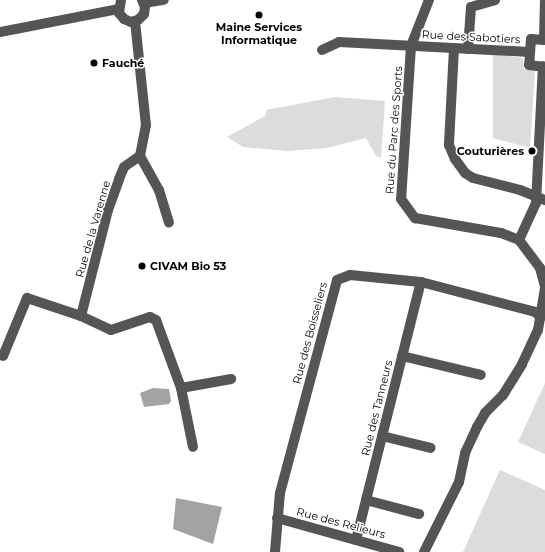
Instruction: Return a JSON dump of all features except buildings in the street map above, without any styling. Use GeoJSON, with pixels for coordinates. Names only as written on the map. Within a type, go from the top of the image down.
{"type":"FeatureCollection","features":[{"type":"Feature","properties":{"kind":"street"},"geometry":{"type":"LineString","coordinates":[[0,32],[120,4],[124,19],[135,21],[144,14],[143,1],[164,0]]}},
{"type":"Feature","properties":{"kind":"street","name":"Rue du Parc des Sports"},"geometry":{"type":"LineString","coordinates":[[429,0],[411,46],[401,200],[406,209],[415,218],[501,233],[519,240]]}},
{"type":"Feature","properties":{"kind":"street"},"geometry":{"type":"LineString","coordinates":[[468,49],[471,7],[495,0]]}},
{"type":"Feature","properties":{"kind":"street"},"geometry":{"type":"LineString","coordinates":[[424,552],[459,482],[465,453],[477,427],[485,413],[503,395],[522,364],[541,317],[545,288],[540,268],[519,240],[528,225],[536,203],[541,197],[544,66],[529,66],[531,39],[544,40],[544,0]]}},
{"type":"Feature","properties":{"kind":"street"},"geometry":{"type":"LineString","coordinates":[[135,21],[146,120],[140,156],[159,190],[169,222]]}},
{"type":"Feature","properties":{"kind":"street","name":"Rue des Sabotiers"},"geometry":{"type":"LineString","coordinates":[[322,50],[339,42],[530,52]]}},
{"type":"Feature","properties":{"kind":"street"},"geometry":{"type":"LineString","coordinates":[[454,48],[449,145],[455,159],[465,173],[473,178],[541,197]]}},
{"type":"Feature","properties":{"kind":"street","name":"Rue de la Varenne"},"geometry":{"type":"LineString","coordinates":[[81,316],[108,210],[119,179],[124,167],[140,156]]}},
{"type":"Feature","properties":{"kind":"street","name":"Rue des Boisseliers"},"geometry":{"type":"LineString","coordinates":[[275,552],[276,518],[280,493],[337,280],[350,275],[421,282],[535,312],[541,317]]}},
{"type":"Feature","properties":{"kind":"street","name":"Rue des Tanneurs"},"geometry":{"type":"LineString","coordinates":[[356,540],[421,282]]}},
{"type":"Feature","properties":{"kind":"street"},"geometry":{"type":"LineString","coordinates":[[3,356],[27,298],[81,316],[111,330],[150,317],[156,320],[181,388],[193,447]]}},
{"type":"Feature","properties":{"kind":"street"},"geometry":{"type":"LineString","coordinates":[[402,356],[481,375]]}},
{"type":"Feature","properties":{"kind":"street"},"geometry":{"type":"LineString","coordinates":[[181,388],[231,379]]}},
{"type":"Feature","properties":{"kind":"street"},"geometry":{"type":"LineString","coordinates":[[382,436],[430,448]]}},
{"type":"Feature","properties":{"kind":"street"},"geometry":{"type":"LineString","coordinates":[[366,500],[419,514]]}},
{"type":"Feature","properties":{"kind":"street","name":"Rue des Relieurs"},"geometry":{"type":"LineString","coordinates":[[276,518],[399,552]]}},
{"type":"Feature","properties":{"kind":"shaded area"},"geometry":{"type":"Polygon","coordinates":[[[493,54],[523,58],[524,69],[535,71],[530,148],[493,138],[493,54]]]}},
{"type":"Feature","properties":{"kind":"shaded area"},"geometry":{"type":"Polygon","coordinates":[[[335,97],[385,101],[381,158],[376,156],[366,138],[327,148],[288,151],[243,147],[227,137],[265,116],[266,110],[335,97]]]}},
{"type":"Feature","properties":{"kind":"shaded area"},"geometry":{"type":"Polygon","coordinates":[[[545,383],[545,454],[518,442],[545,383]]]}},
{"type":"Feature","properties":{"kind":"shaded area"},"geometry":{"type":"Polygon","coordinates":[[[153,388],[169,389],[171,401],[169,404],[144,407],[140,393],[153,388]]]}},
{"type":"Feature","properties":{"kind":"shaded area"},"geometry":{"type":"Polygon","coordinates":[[[500,470],[545,490],[545,552],[463,552],[500,470]]]}},
{"type":"Feature","properties":{"kind":"shaded area"},"geometry":{"type":"Polygon","coordinates":[[[176,498],[222,507],[213,544],[173,529],[176,498]]]}},
{"type":"Feature","properties":{"kind":"place","name":"Maine Services Informatique"},"geometry":{"type":"Point","coordinates":[259,15]}},
{"type":"Feature","properties":{"kind":"place","name":"Fauché"},"geometry":{"type":"Point","coordinates":[94,63]}},
{"type":"Feature","properties":{"kind":"place","name":"Couturières"},"geometry":{"type":"Point","coordinates":[532,151]}},
{"type":"Feature","properties":{"kind":"place","name":"CIVAM Bio 53"},"geometry":{"type":"Point","coordinates":[142,266]}}]}
